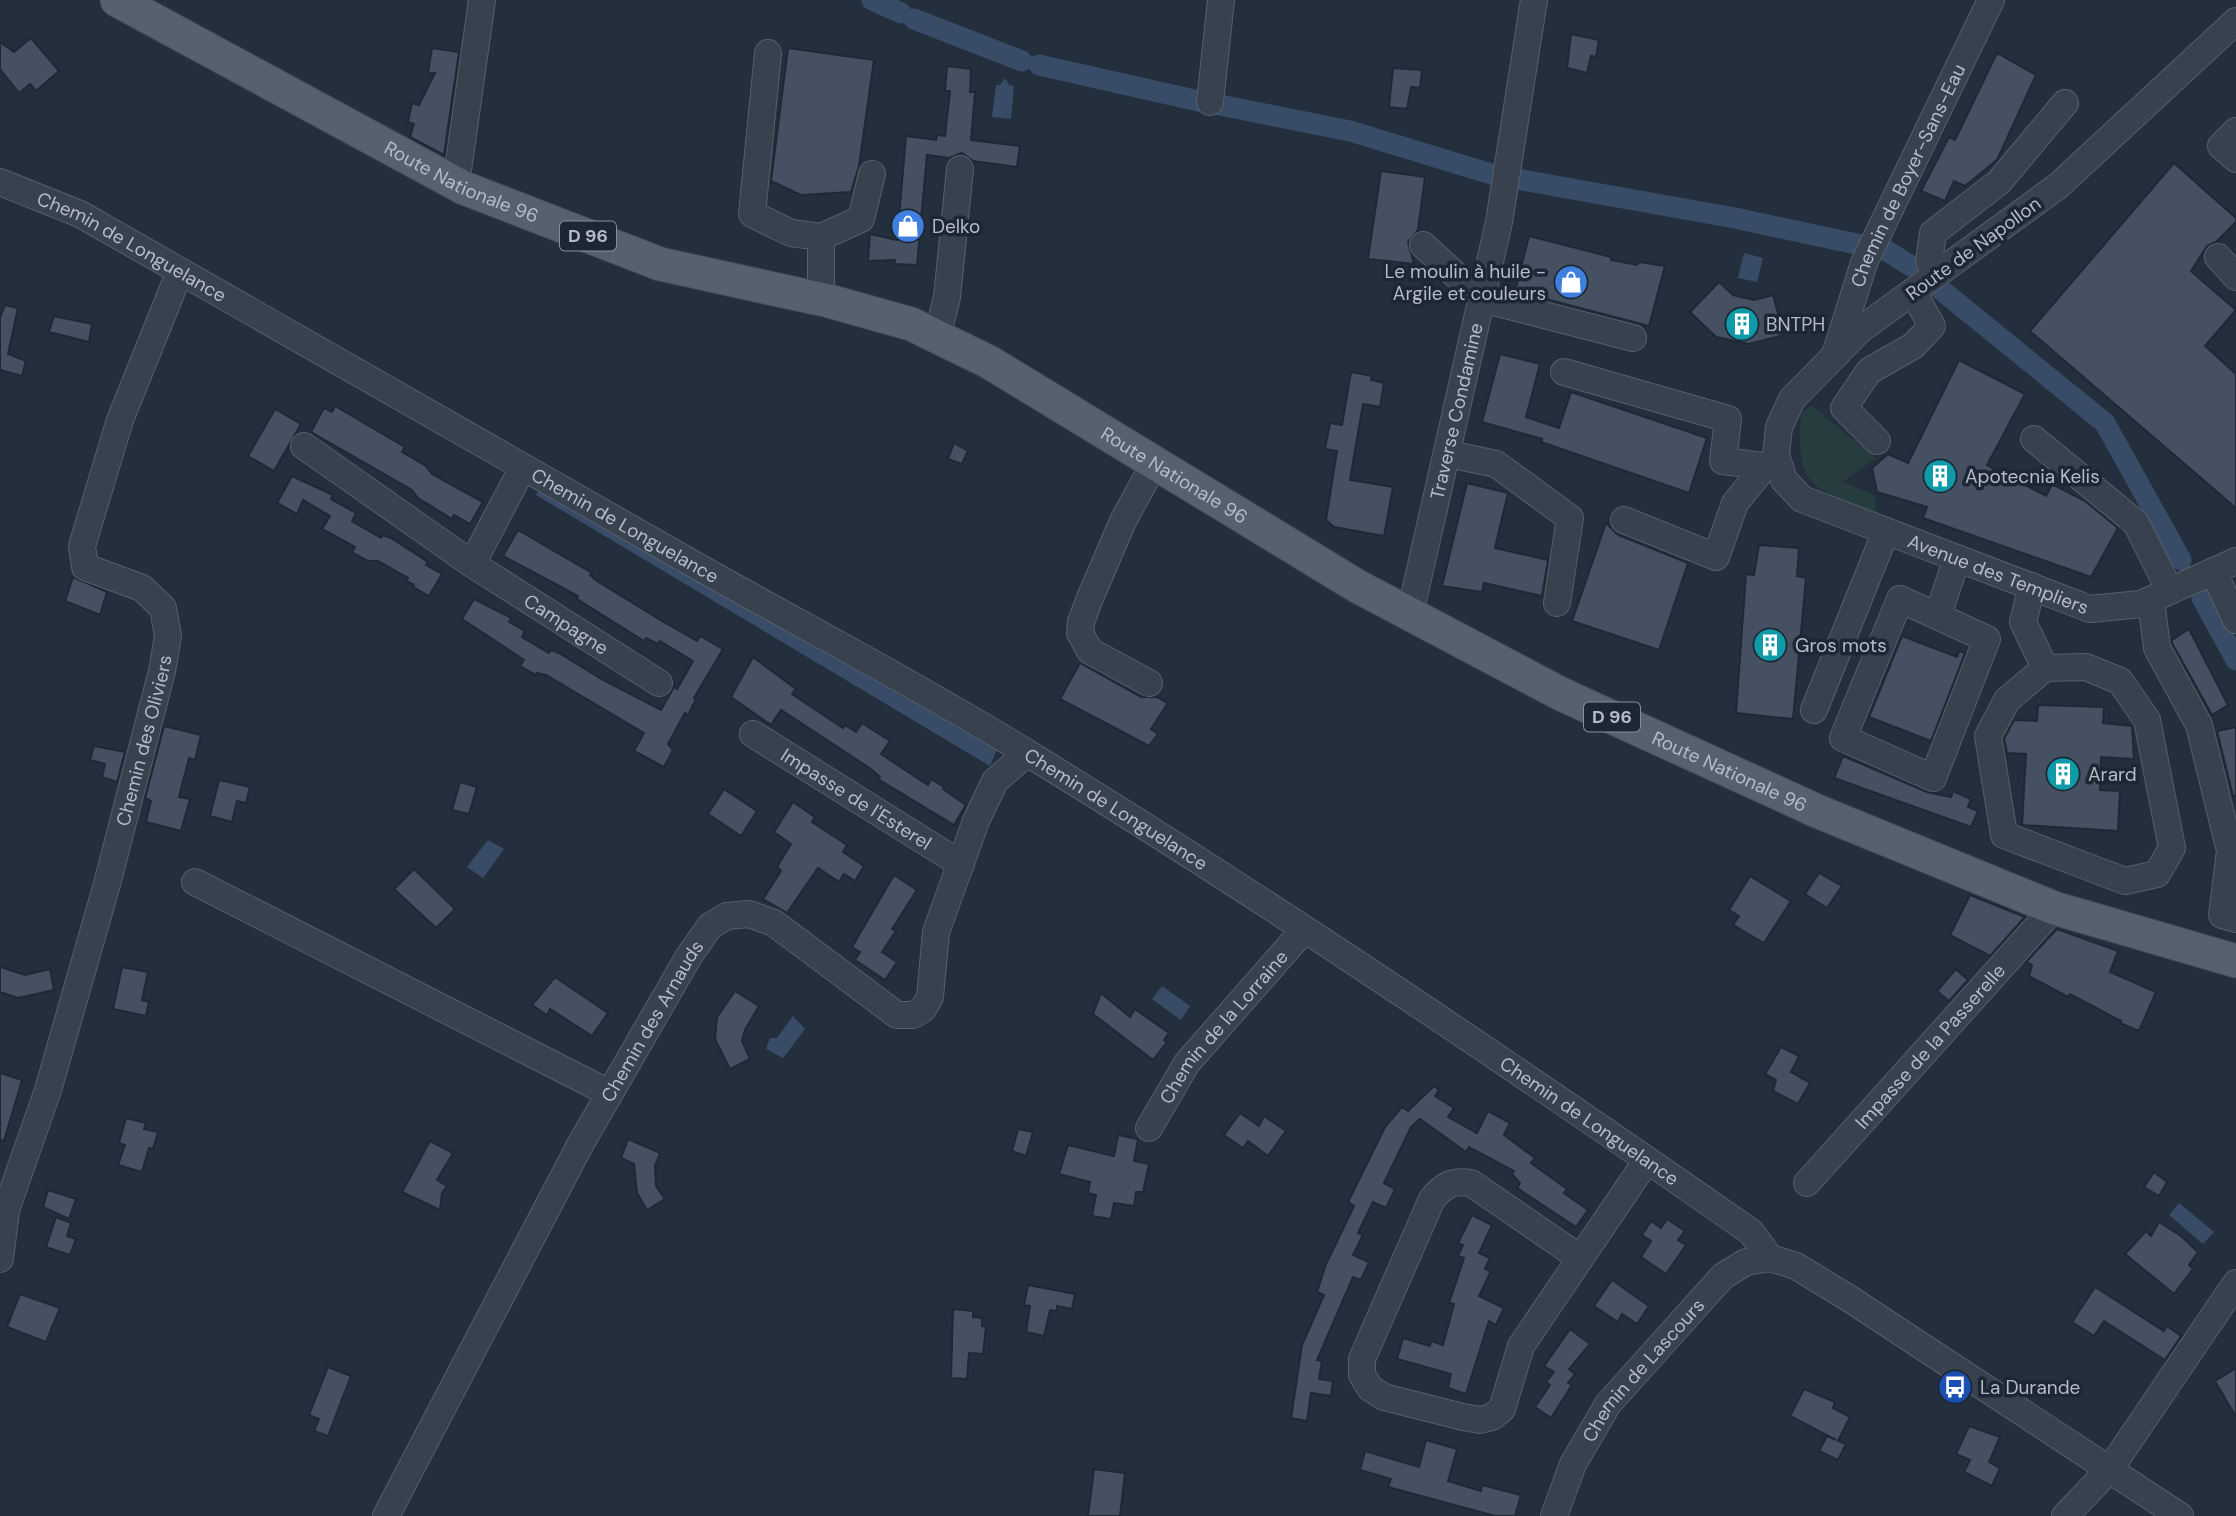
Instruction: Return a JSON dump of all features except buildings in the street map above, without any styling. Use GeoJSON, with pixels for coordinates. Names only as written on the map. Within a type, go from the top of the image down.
{"type":"FeatureCollection","features":[{"type":"Feature","properties":{"kind":"main road","name":"Route Nationale 96"},"geometry":{"type":"LineString","coordinates":[[117,0],[456,184],[660,264],[821,300],[911,324],[989,362],[1357,586],[1561,694],[1816,811],[2054,908],[2234,960]]}},
{"type":"Feature","properties":{"kind":"street"},"geometry":{"type":"LineString","coordinates":[[456,184],[482,0]]}},
{"type":"Feature","properties":{"kind":"street"},"geometry":{"type":"LineString","coordinates":[[1210,102],[1221,0]]}},
{"type":"Feature","properties":{"kind":"street","name":"Traverse Condamine"},"geometry":{"type":"LineString","coordinates":[[1410,614],[1449,454],[1499,222],[1534,0]]}},
{"type":"Feature","properties":{"kind":"street","name":"Chemin de Boyer-Sans-Eau"},"geometry":{"type":"LineString","coordinates":[[1834,357],[1864,263],[1991,0]]}},
{"type":"Feature","properties":{"kind":"street","name":"Route de Napollon"},"geometry":{"type":"LineString","coordinates":[[1773,467],[1779,427],[1792,398],[1860,330],[2058,186],[2236,21]]}},
{"type":"Feature","properties":{"kind":"street"},"geometry":{"type":"LineString","coordinates":[[768,52],[752,214],[791,233],[821,237],[861,219],[872,174]]}},
{"type":"Feature","properties":{"kind":"street"},"geometry":{"type":"LineString","coordinates":[[1936,275],[1929,261],[1933,233],[1999,182],[2065,103]]}},
{"type":"Feature","properties":{"kind":"street"},"geometry":{"type":"LineString","coordinates":[[2236,131],[2221,146],[2236,159]]}},
{"type":"Feature","properties":{"kind":"street"},"geometry":{"type":"LineString","coordinates":[[937,337],[947,297],[960,169]]}},
{"type":"Feature","properties":{"kind":"street","name":"Chemin de Longuelance"},"geometry":{"type":"LineString","coordinates":[[0,182],[80,214],[523,467],[883,668],[1027,753],[1550,1092],[1751,1232],[1770,1258]]}},
{"type":"Feature","properties":{"kind":"street"},"geometry":{"type":"LineString","coordinates":[[821,237],[821,300]]}},
{"type":"Feature","properties":{"kind":"street"},"geometry":{"type":"LineString","coordinates":[[1423,245],[1482,299],[1633,338]]}},
{"type":"Feature","properties":{"kind":"street"},"geometry":{"type":"LineString","coordinates":[[2218,257],[2236,276]]}},
{"type":"Feature","properties":{"kind":"street","name":"Chemin des Oliviers"},"geometry":{"type":"LineString","coordinates":[[0,1259],[6,1209],[48,1090],[107,884],[162,671],[168,636],[163,608],[142,588],[85,568],[82,546],[120,420],[180,271]]}},
{"type":"Feature","properties":{"kind":"street"},"geometry":{"type":"LineString","coordinates":[[1877,441],[1844,408],[1869,371],[1913,346],[1932,326],[1913,292]]}},
{"type":"Feature","properties":{"kind":"street"},"geometry":{"type":"LineString","coordinates":[[1564,372],[1728,419],[1723,461],[1773,467]]}},
{"type":"Feature","properties":{"kind":"street"},"geometry":{"type":"LineString","coordinates":[[2034,439],[2136,523],[2160,595],[2158,648],[2199,725],[2230,850],[2222,915],[2236,919]]}},
{"type":"Feature","properties":{"kind":"street","name":"Campagne"},"geometry":{"type":"LineString","coordinates":[[304,446],[472,564],[659,683]]}},
{"type":"Feature","properties":{"kind":"street"},"geometry":{"type":"LineString","coordinates":[[1449,454],[1496,464],[1570,518],[1557,603]]}},
{"type":"Feature","properties":{"kind":"street"},"geometry":{"type":"LineString","coordinates":[[1149,683],[1090,651],[1080,633],[1080,622],[1123,521],[1154,464]]}},
{"type":"Feature","properties":{"kind":"street"},"geometry":{"type":"LineString","coordinates":[[472,564],[523,467]]}},
{"type":"Feature","properties":{"kind":"street"},"geometry":{"type":"LineString","coordinates":[[1624,520],[1716,557],[1735,503],[1773,467]]}},
{"type":"Feature","properties":{"kind":"street","name":"Avenue des Templiers"},"geometry":{"type":"LineString","coordinates":[[1773,467],[1802,499],[2090,609],[2141,604],[2224,566]]}},
{"type":"Feature","properties":{"kind":"street"},"geometry":{"type":"LineString","coordinates":[[1814,710],[1886,531]]}},
{"type":"Feature","properties":{"kind":"street"},"geometry":{"type":"LineString","coordinates":[[1938,615],[1957,558]]}},
{"type":"Feature","properties":{"kind":"street"},"geometry":{"type":"LineString","coordinates":[[2224,566],[2236,620]]}},
{"type":"Feature","properties":{"kind":"street"},"geometry":{"type":"LineString","coordinates":[[2032,586],[2023,622],[2045,668]]}},
{"type":"Feature","properties":{"kind":"street"},"geometry":{"type":"LineString","coordinates":[[1900,599],[1938,615],[1987,639],[1933,778],[1843,738],[1900,599]]}},
{"type":"Feature","properties":{"kind":"street"},"geometry":{"type":"LineString","coordinates":[[2086,667],[2120,681],[2147,720],[2172,848],[2157,874],[2125,881],[2004,835],[1988,736],[2007,700],[2045,668],[2086,667]]}},
{"type":"Feature","properties":{"kind":"street","name":"Impasse de l'Esterel"},"geometry":{"type":"LineString","coordinates":[[753,734],[961,864]]}},
{"type":"Feature","properties":{"kind":"street","name":"Chemin des Arnauds"},"geometry":{"type":"LineString","coordinates":[[386,1516],[609,1093],[688,956],[710,926],[727,916],[749,914],[774,923],[897,1015],[913,1015],[923,1009],[930,997],[936,932],[995,781],[1027,753]]}},
{"type":"Feature","properties":{"kind":"street"},"geometry":{"type":"LineString","coordinates":[[195,882],[609,1093]]}},
{"type":"Feature","properties":{"kind":"street","name":"Impasse de la Passerelle"},"geometry":{"type":"LineString","coordinates":[[1807,1183],[2054,908]]}},
{"type":"Feature","properties":{"kind":"street","name":"Chemin de la Lorraine"},"geometry":{"type":"LineString","coordinates":[[1149,1128],[1187,1063],[1303,931]]}},
{"type":"Feature","properties":{"kind":"street"},"geometry":{"type":"LineString","coordinates":[[1580,1258],[1471,1183],[1456,1181],[1443,1186],[1432,1199],[1362,1359],[1362,1375],[1370,1388],[1384,1397],[1463,1417],[1480,1420],[1492,1417],[1502,1409],[1521,1346],[1647,1160]]}},
{"type":"Feature","properties":{"kind":"street"},"geometry":{"type":"LineString","coordinates":[[1770,1258],[1796,1266],[1850,1299],[2180,1516]]}},
{"type":"Feature","properties":{"kind":"street","name":"Chemin de Lascours"},"geometry":{"type":"LineString","coordinates":[[1554,1516],[1573,1464],[1608,1404],[1723,1276],[1745,1262],[1770,1258]]}},
{"type":"Feature","properties":{"kind":"street"},"geometry":{"type":"LineString","coordinates":[[2065,1516],[2110,1469],[2236,1283]]}},
{"type":"Feature","properties":{"kind":"green space"},"geometry":{"type":"Polygon","coordinates":[[[1812,406],[1876,458],[1842,482],[1874,495],[1877,514],[1823,490],[1806,472],[1801,457],[1801,413],[1812,406]]]}},
{"type":"Feature","properties":{"kind":"water"},"geometry":{"type":"Polygon","coordinates":[[[1005,78],[1009,85],[1014,86],[1011,119],[992,117],[996,85],[1000,85],[1005,78]]]}},
{"type":"Feature","properties":{"kind":"water"},"geometry":{"type":"Polygon","coordinates":[[[1744,253],[1763,258],[1757,282],[1738,278],[1744,253]]]}},
{"type":"Feature","properties":{"kind":"water"},"geometry":{"type":"Polygon","coordinates":[[[541,487],[997,749],[990,766],[536,495],[541,487]]]}},
{"type":"Feature","properties":{"kind":"water"},"geometry":{"type":"Polygon","coordinates":[[[488,840],[504,849],[483,878],[467,867],[488,840]]]}},
{"type":"Feature","properties":{"kind":"water"},"geometry":{"type":"Polygon","coordinates":[[[1162,986],[1190,1006],[1181,1020],[1152,999],[1162,986]]]}},
{"type":"Feature","properties":{"kind":"water"},"geometry":{"type":"Polygon","coordinates":[[[793,1016],[805,1029],[783,1058],[766,1049],[770,1038],[777,1038],[793,1016]]]}},
{"type":"Feature","properties":{"kind":"water"},"geometry":{"type":"Polygon","coordinates":[[[2179,1203],[2214,1232],[2203,1244],[2169,1215],[2179,1203]]]}},
{"type":"Feature","properties":{"kind":"waterway"},"geometry":{"type":"LineString","coordinates":[[872,0],[901,13]]}},
{"type":"Feature","properties":{"kind":"waterway"},"geometry":{"type":"LineString","coordinates":[[914,19],[1022,61]]}},
{"type":"Feature","properties":{"kind":"waterway"},"geometry":{"type":"LineString","coordinates":[[1039,65],[1203,102]]}},
{"type":"Feature","properties":{"kind":"waterway"},"geometry":{"type":"LineString","coordinates":[[1215,104],[1350,131],[1501,177]]}},
{"type":"Feature","properties":{"kind":"waterway"},"geometry":{"type":"LineString","coordinates":[[1511,178],[1735,218],[1861,245]]}},
{"type":"Feature","properties":{"kind":"waterway"},"geometry":{"type":"LineString","coordinates":[[1884,249],[1911,266]]}},
{"type":"Feature","properties":{"kind":"waterway"},"geometry":{"type":"LineString","coordinates":[[1940,289],[2105,423],[2181,560]]}},
{"type":"Feature","properties":{"kind":"waterway"},"geometry":{"type":"LineString","coordinates":[[2202,598],[2236,660]]}},
{"type":"Feature","properties":{"kind":"place","name":"Delko"},"geometry":{"type":"Point","coordinates":[908,226]}},
{"type":"Feature","properties":{"kind":"place","name":"Le moulin à huile - Argile et couleurs"},"geometry":{"type":"Point","coordinates":[1571,282]}},
{"type":"Feature","properties":{"kind":"place","name":"BNTPH"},"geometry":{"type":"Point","coordinates":[1742,324]}},
{"type":"Feature","properties":{"kind":"place","name":"Apotecnia Kelis"},"geometry":{"type":"Point","coordinates":[1940,476]}},
{"type":"Feature","properties":{"kind":"place","name":"Gros mots"},"geometry":{"type":"Point","coordinates":[1770,645]}},
{"type":"Feature","properties":{"kind":"place","name":"Arard"},"geometry":{"type":"Point","coordinates":[2063,774]}},
{"type":"Feature","properties":{"kind":"place","name":"La Durande"},"geometry":{"type":"Point","coordinates":[1955,1387]}}]}
